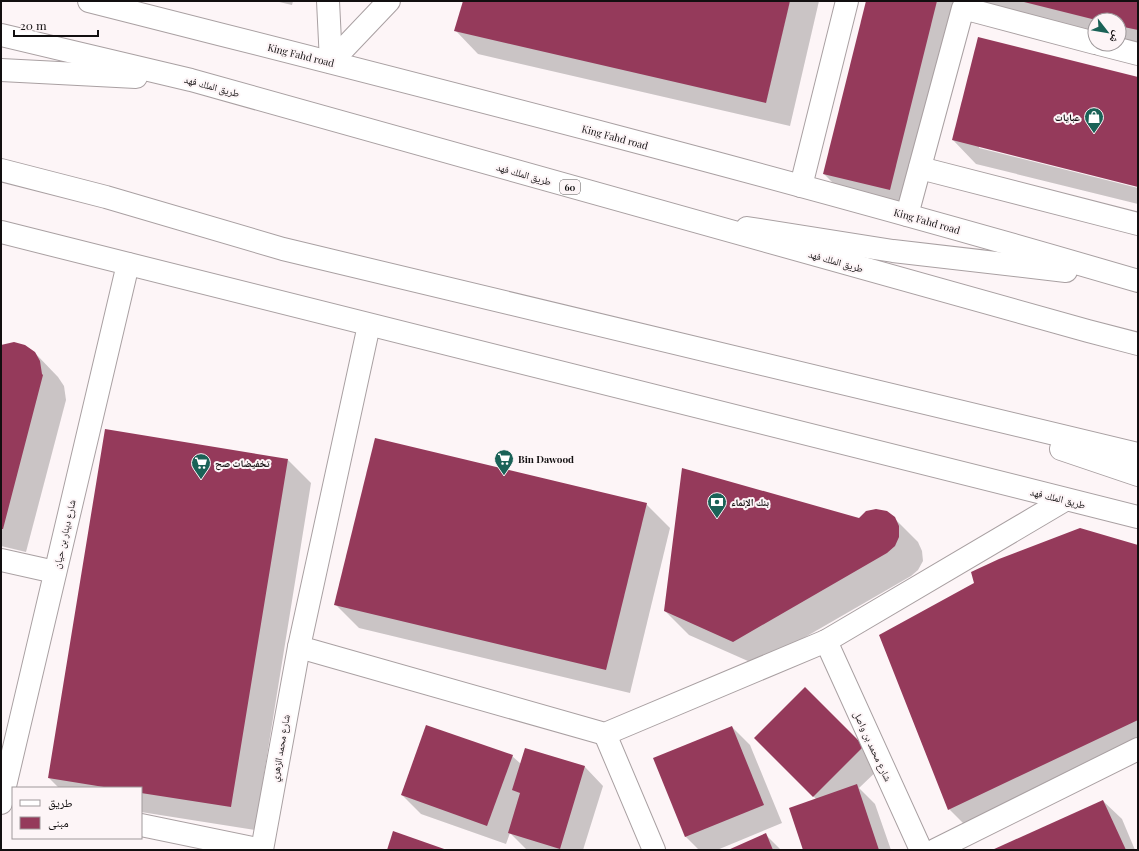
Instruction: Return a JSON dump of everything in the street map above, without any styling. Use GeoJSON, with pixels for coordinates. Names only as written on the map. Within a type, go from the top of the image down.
{"type":"FeatureCollection","features":[{"type":"Feature","properties":{"kind":"main road","name":"King Fahd road"},"geometry":{"type":"LineString","coordinates":[[89,1],[331,62],[801,186],[1134,280]]}},
{"type":"Feature","properties":{"kind":"main road"},"geometry":{"type":"LineString","coordinates":[[328,1],[331,62]]}},
{"type":"Feature","properties":{"kind":"main road"},"geometry":{"type":"LineString","coordinates":[[331,62],[389,1]]}},
{"type":"Feature","properties":{"kind":"main road"},"geometry":{"type":"LineString","coordinates":[[801,186],[847,1]]}},
{"type":"Feature","properties":{"kind":"main road"},"geometry":{"type":"LineString","coordinates":[[907,215],[963,8],[1087,41]]}},
{"type":"Feature","properties":{"kind":"main road","name":"طريق الملك فهد"},"geometry":{"type":"LineString","coordinates":[[1,35],[191,80],[674,216],[1138,344]]}},
{"type":"Feature","properties":{"kind":"main road"},"geometry":{"type":"LineString","coordinates":[[1127,51],[1138,54]]}},
{"type":"Feature","properties":{"kind":"main road"},"geometry":{"type":"LineString","coordinates":[[1,70],[191,80]]}},
{"type":"Feature","properties":{"kind":"main road"},"geometry":{"type":"LineString","coordinates":[[1,161],[106,197]]}},
{"type":"Feature","properties":{"kind":"main road"},"geometry":{"type":"LineString","coordinates":[[920,168],[1138,224]]}},
{"type":"Feature","properties":{"kind":"main road"},"geometry":{"type":"LineString","coordinates":[[1,170],[106,197],[282,249],[1138,454]]}},
{"type":"Feature","properties":{"kind":"main road"},"geometry":{"type":"LineString","coordinates":[[674,216],[893,251],[1134,280]]}},
{"type":"Feature","properties":{"kind":"main road","name":"طريق الملك فهد"},"geometry":{"type":"LineString","coordinates":[[1,232],[1065,500],[1138,517]]}},
{"type":"Feature","properties":{"kind":"main road","name":"شارع دينار بن حيان"},"geometry":{"type":"LineString","coordinates":[[6,799],[55,572],[128,264]]}},
{"type":"Feature","properties":{"kind":"main road","name":"شارع محمد الزهري"},"geometry":{"type":"LineString","coordinates":[[262,850],[299,647],[369,325]]}},
{"type":"Feature","properties":{"kind":"main road"},"geometry":{"type":"LineString","coordinates":[[928,404],[1138,475]]}},
{"type":"Feature","properties":{"kind":"main road"},"geometry":{"type":"LineString","coordinates":[[299,647],[605,734],[826,641],[1065,500]]}},
{"type":"Feature","properties":{"kind":"main road"},"geometry":{"type":"LineString","coordinates":[[1,560],[55,572]]}},
{"type":"Feature","properties":{"kind":"main road","name":"شارع محمد بن واصل"},"geometry":{"type":"LineString","coordinates":[[826,641],[921,850]]}},
{"type":"Feature","properties":{"kind":"main road"},"geometry":{"type":"LineString","coordinates":[[605,734],[654,850]]}},
{"type":"Feature","properties":{"kind":"main road"},"geometry":{"type":"LineString","coordinates":[[935,850],[1138,749]]}},
{"type":"Feature","properties":{"kind":"main road"},"geometry":{"type":"LineString","coordinates":[[142,825],[262,850]]}},
{"type":"Feature","properties":{"kind":"building"},"geometry":{"type":"Polygon","coordinates":[[[463,1],[790,1],[766,103],[454,31],[463,1]]]}},
{"type":"Feature","properties":{"kind":"building"},"geometry":{"type":"Polygon","coordinates":[[[866,1],[937,1],[890,190],[823,174],[866,1]]]}},
{"type":"Feature","properties":{"kind":"building"},"geometry":{"type":"Polygon","coordinates":[[[1020,1],[1138,1],[1138,30],[1127,28],[1127,12],[1087,12],[1087,18],[1020,1]]]}},
{"type":"Feature","properties":{"kind":"building"},"geometry":{"type":"Polygon","coordinates":[[[978,37],[1138,77],[1138,187],[952,140],[978,37]]]}},
{"type":"Feature","properties":{"kind":"building"},"geometry":{"type":"Polygon","coordinates":[[[14,342],[25,345],[35,352],[40,361],[43,375],[3,529],[1,529],[1,345],[14,342]]]}},
{"type":"Feature","properties":{"kind":"building"},"geometry":{"type":"Polygon","coordinates":[[[105,429],[288,459],[231,807],[142,793],[142,787],[104,787],[48,778],[105,429]]]}},
{"type":"Feature","properties":{"kind":"building"},"geometry":{"type":"Polygon","coordinates":[[[375,438],[647,503],[606,670],[334,605],[375,438]]]}},
{"type":"Feature","properties":{"kind":"building"},"geometry":{"type":"Polygon","coordinates":[[[682,468],[859,518],[866,511],[876,509],[887,511],[895,517],[899,526],[899,537],[895,546],[887,553],[733,642],[664,611],[682,468]]]}},
{"type":"Feature","properties":{"kind":"building"},"geometry":{"type":"Polygon","coordinates":[[[1080,528],[1138,545],[1138,720],[948,810],[879,635],[974,583],[971,572],[999,559],[1080,528]]]}},
{"type":"Feature","properties":{"kind":"building"},"geometry":{"type":"Polygon","coordinates":[[[805,687],[864,746],[813,797],[754,738],[805,687]]]}},
{"type":"Feature","properties":{"kind":"building"},"geometry":{"type":"Polygon","coordinates":[[[426,725],[513,755],[487,826],[401,795],[426,725]]]}},
{"type":"Feature","properties":{"kind":"building"},"geometry":{"type":"Polygon","coordinates":[[[732,726],[764,805],[685,837],[653,758],[732,726]]]}},
{"type":"Feature","properties":{"kind":"building"},"geometry":{"type":"Polygon","coordinates":[[[525,748],[585,766],[560,849],[508,833],[520,793],[512,790],[525,748]]]}},
{"type":"Feature","properties":{"kind":"building"},"geometry":{"type":"Polygon","coordinates":[[[857,784],[879,850],[803,850],[789,808],[857,784]]]}},
{"type":"Feature","properties":{"kind":"building"},"geometry":{"type":"Polygon","coordinates":[[[1103,800],[1126,850],[992,850],[1103,800]]]}},
{"type":"Feature","properties":{"kind":"building"},"geometry":{"type":"Polygon","coordinates":[[[393,831],[447,850],[387,850],[393,831]]]}},
{"type":"Feature","properties":{"kind":"building"},"geometry":{"type":"Polygon","coordinates":[[[766,833],[773,850],[728,850],[766,833]]]}},
{"type":"Feature","properties":{"kind":"place","name":"عبايات"},"geometry":{"type":"Point","coordinates":[1094,134]}},
{"type":"Feature","properties":{"kind":"place","name":"Bin Dawood"},"geometry":{"type":"Point","coordinates":[504,476]}},
{"type":"Feature","properties":{"kind":"place","name":"تخفيضات صح"},"geometry":{"type":"Point","coordinates":[201,480]}},
{"type":"Feature","properties":{"kind":"place","name":"بنك الإنماء"},"geometry":{"type":"Point","coordinates":[717,519]}}]}
